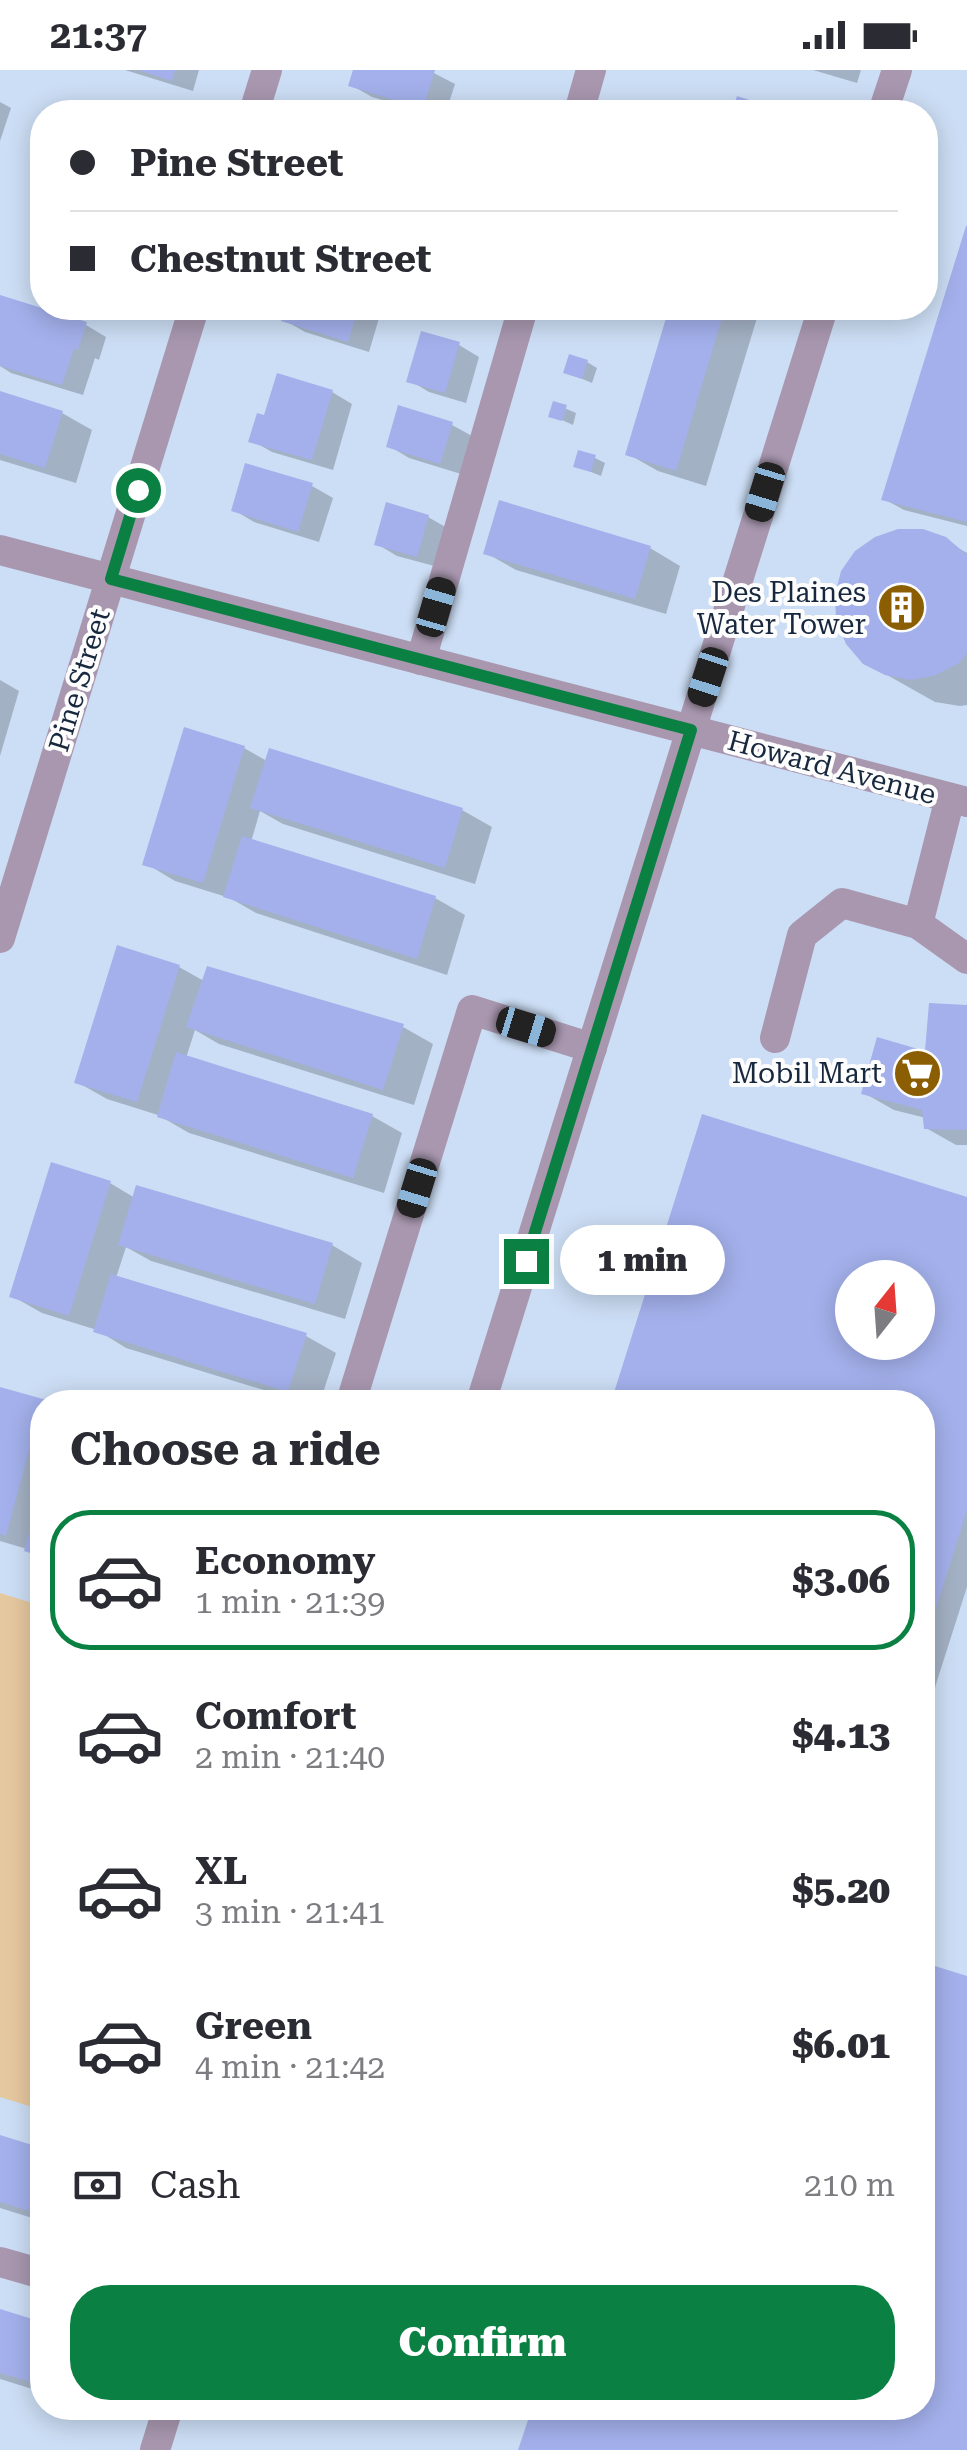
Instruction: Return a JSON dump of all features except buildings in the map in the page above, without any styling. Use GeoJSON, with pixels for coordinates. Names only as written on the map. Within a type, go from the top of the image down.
{"type":"FeatureCollection","features":[{"type":"Feature","properties":{"kind":"street"},"geometry":{"type":"LineString","coordinates":[[258,100],[267,70]]}},
{"type":"Feature","properties":{"kind":"street"},"geometry":{"type":"LineString","coordinates":[[582,100],[591,70]]}},
{"type":"Feature","properties":{"kind":"street"},"geometry":{"type":"LineString","coordinates":[[887,100],[896,70]]}},
{"type":"Feature","properties":{"kind":"street","name":"Pine Street"},"geometry":{"type":"LineString","coordinates":[[0,938],[190,320]]}},
{"type":"Feature","properties":{"kind":"street"},"geometry":{"type":"LineString","coordinates":[[421,660],[519,320]]}},
{"type":"Feature","properties":{"kind":"street"},"geometry":{"type":"LineString","coordinates":[[486,1390],[818,320]]}},
{"type":"Feature","properties":{"kind":"street","name":"Howard Avenue"},"geometry":{"type":"LineString","coordinates":[[0,550],[958,800]]}},
{"type":"Feature","properties":{"kind":"street"},"geometry":{"type":"LineString","coordinates":[[918,924],[958,800]]}},
{"type":"Feature","properties":{"kind":"street"},"geometry":{"type":"LineString","coordinates":[[775,1038],[802,935],[842,903],[918,924],[967,959]]}},
{"type":"Feature","properties":{"kind":"street"},"geometry":{"type":"LineString","coordinates":[[355,1390],[472,1010],[592,1048]]}},
{"type":"Feature","properties":{"kind":"street"},"geometry":{"type":"LineString","coordinates":[[0,2262],[30,2271]]}},
{"type":"Feature","properties":{"kind":"street"},"geometry":{"type":"LineString","coordinates":[[155,2450],[164,2420]]}},
{"type":"Feature","properties":{"kind":"shaded area"},"geometry":{"type":"Polygon","coordinates":[[[0,1593],[30,1602],[30,2106],[0,2097],[0,1593]]]}},
{"type":"Feature","properties":{"kind":"place","name":"Des Plaines Water Tower"},"geometry":{"type":"Point","coordinates":[901,608]}},
{"type":"Feature","properties":{"kind":"place","name":"Mobil Mart"},"geometry":{"type":"Point","coordinates":[917,1073]}},
{"type":"Feature","properties":{"kind":"route"},"geometry":{"type":"LineString","coordinates":[[138,490],[111,579],[691,730],[526,1261]]}}]}
